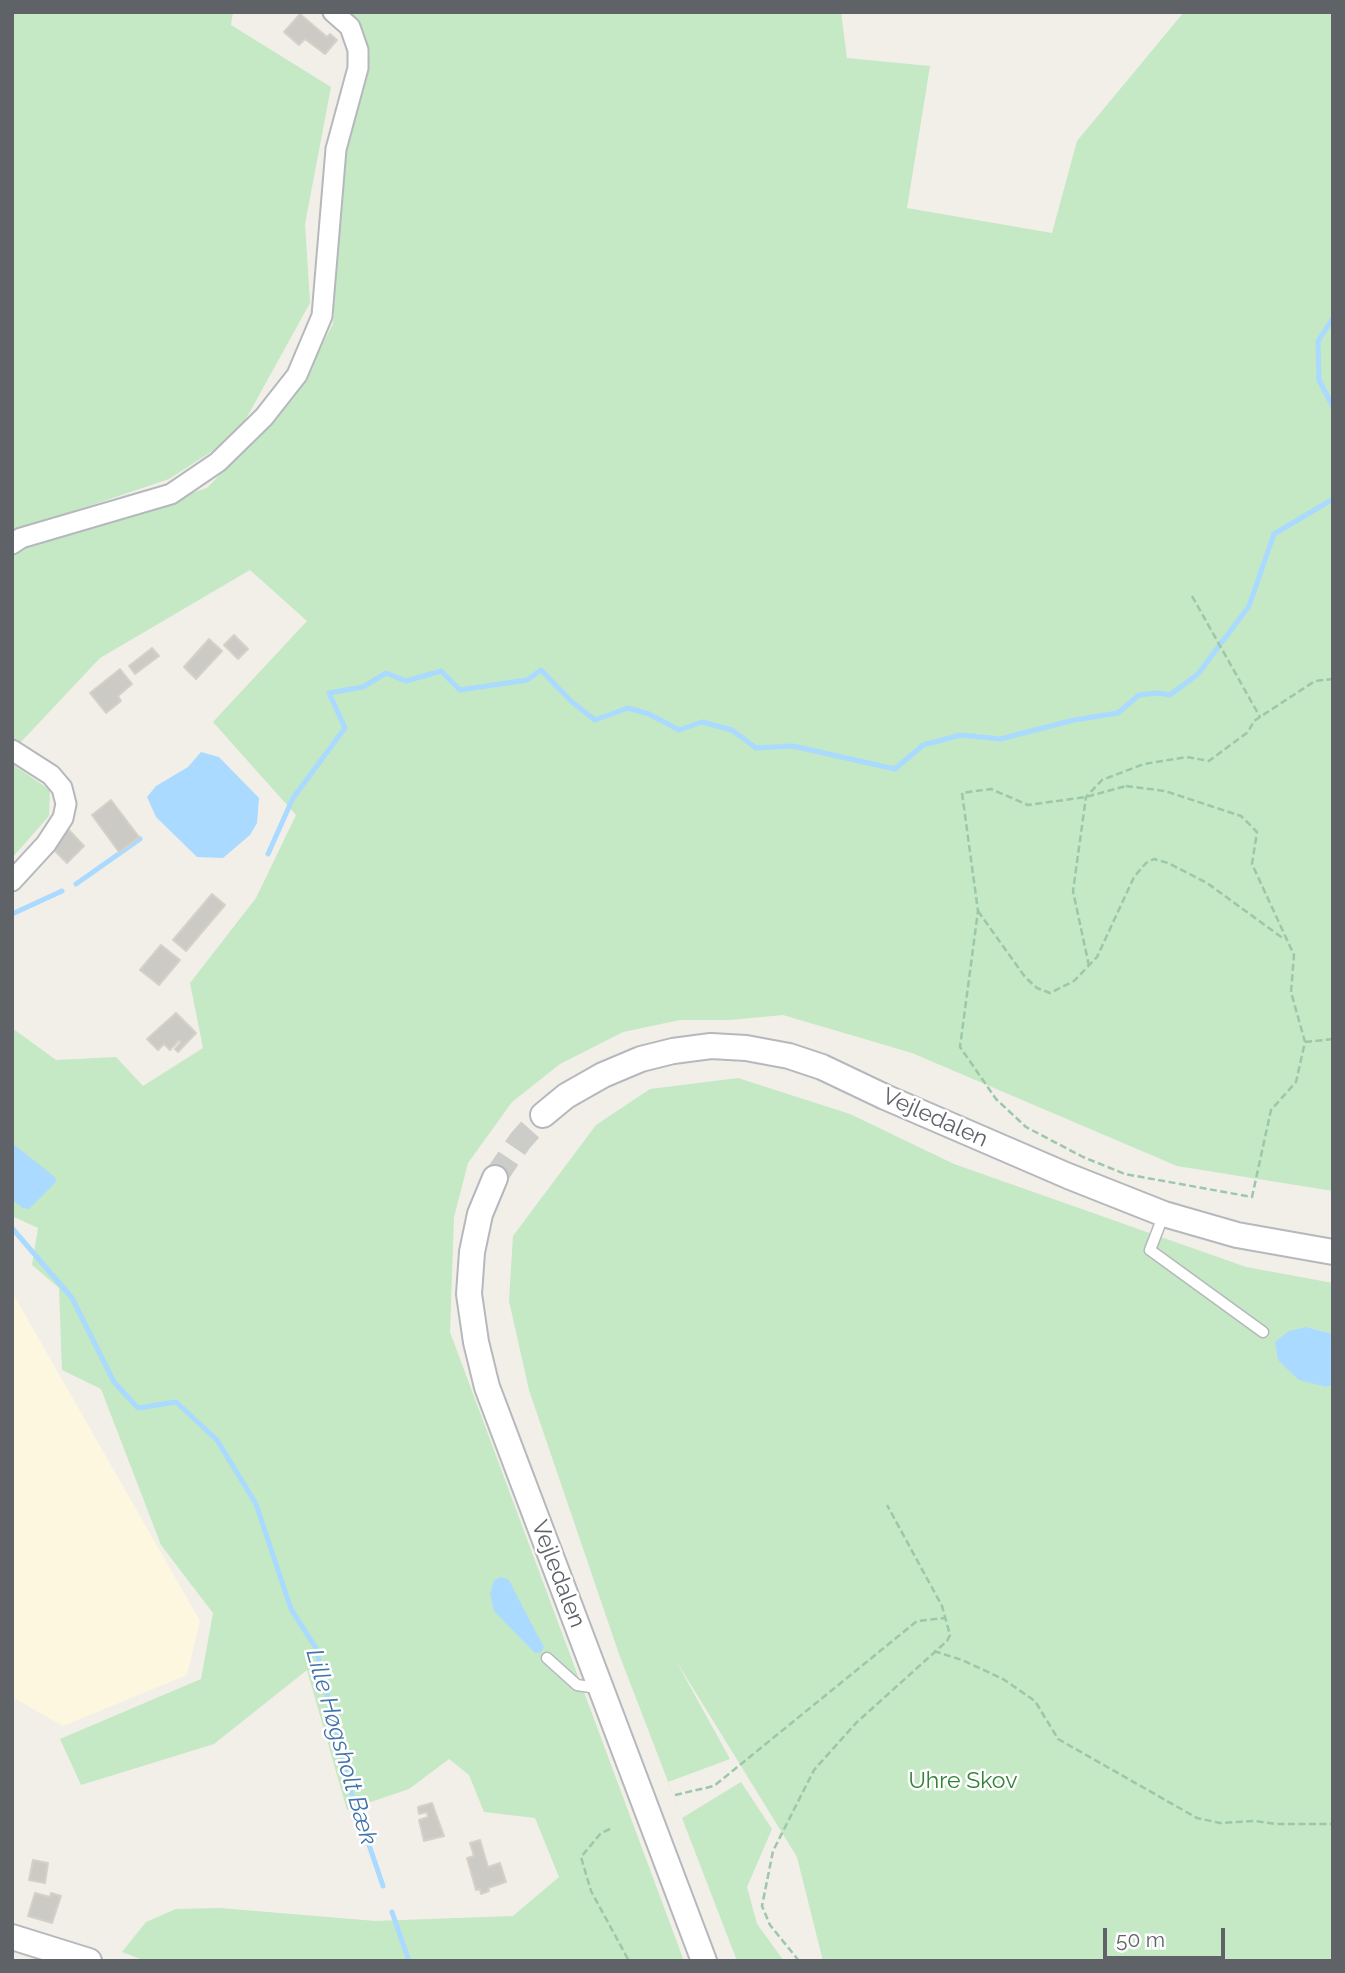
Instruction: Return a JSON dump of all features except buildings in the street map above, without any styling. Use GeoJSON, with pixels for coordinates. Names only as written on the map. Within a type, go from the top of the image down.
{"type":"FeatureCollection","features":[{"type":"Feature","properties":{"kind":"street"},"geometry":{"type":"LineString","coordinates":[[12,544],[21,538],[171,494],[218,462],[264,417],[298,375],[322,316],[337,149],[358,68],[358,50],[350,27],[333,12]]}},
{"type":"Feature","properties":{"kind":"street"},"geometry":{"type":"LineString","coordinates":[[12,750],[51,775],[62,788],[66,804],[63,818],[46,845],[12,881]]}},
{"type":"Feature","properties":{"kind":"street","name":"Vejledalen"},"geometry":{"type":"LineString","coordinates":[[543,1115],[575,1091],[603,1075],[641,1059],[711,1046],[746,1048],[789,1056],[822,1067],[1056,1171],[1164,1214],[1237,1235],[1333,1252]]}},
{"type":"Feature","properties":{"kind":"street","name":"Vejledalen"},"geometry":{"type":"LineString","coordinates":[[495,1178],[480,1214],[472,1252],[470,1294],[476,1342],[487,1387],[704,1961]]}},
{"type":"Feature","properties":{"kind":"street"},"geometry":{"type":"LineString","coordinates":[[12,1937],[89,1961]]}},
{"type":"Feature","properties":{"kind":"lane"},"geometry":{"type":"LineString","coordinates":[[1164,1214],[1150,1250],[1263,1332]]}},
{"type":"Feature","properties":{"kind":"lane"},"geometry":{"type":"LineString","coordinates":[[547,1658],[577,1685],[601,1688]]}},
{"type":"Feature","properties":{"kind":"path"},"geometry":{"type":"LineString","coordinates":[[1192,596],[1260,717]]}},
{"type":"Feature","properties":{"kind":"path"},"geometry":{"type":"LineString","coordinates":[[1089,966],[1073,891],[1086,797],[1102,780],[1144,764],[1187,757],[1209,761],[1248,732],[1254,721],[1260,717],[1315,681],[1333,679]]}},
{"type":"Feature","properties":{"kind":"path"},"geometry":{"type":"LineString","coordinates":[[1126,786],[1166,791],[1241,816],[1257,832],[1252,864],[1294,955],[1291,992],[1305,1042],[1296,1082],[1271,1110],[1252,1197],[1125,1174],[1083,1157],[1026,1127],[996,1100],[960,1047],[978,911],[962,793],[991,789],[1028,805],[1086,797],[1126,786]]}},
{"type":"Feature","properties":{"kind":"path"},"geometry":{"type":"LineString","coordinates":[[978,911],[1025,976],[1037,988],[1050,993],[1074,981],[1097,957],[1134,877],[1146,863],[1154,859],[1168,863],[1206,883],[1287,941]]}},
{"type":"Feature","properties":{"kind":"path"},"geometry":{"type":"LineString","coordinates":[[1305,1042],[1333,1039]]}},
{"type":"Feature","properties":{"kind":"path"},"geometry":{"type":"LineString","coordinates":[[799,1961],[770,1925],[762,1906],[772,1851],[814,1770],[856,1723],[947,1641],[950,1635],[942,1606],[887,1505]]}},
{"type":"Feature","properties":{"kind":"path"},"geometry":{"type":"LineString","coordinates":[[675,1795],[714,1786],[917,1621],[945,1618]]}},
{"type":"Feature","properties":{"kind":"path"},"geometry":{"type":"LineString","coordinates":[[934,1651],[962,1660],[1003,1679],[1035,1701],[1058,1738],[1197,1818],[1220,1823],[1255,1821],[1275,1824],[1333,1824]]}},
{"type":"Feature","properties":{"kind":"path"},"geometry":{"type":"LineString","coordinates":[[610,1829],[601,1833],[581,1857],[591,1891],[629,1961]]}},
{"type":"Feature","properties":{"kind":"shaded area"},"geometry":{"type":"Polygon","coordinates":[[[12,1292],[200,1621],[187,1675],[63,1726],[12,1697],[12,1292]]]}},
{"type":"Feature","properties":{"kind":"green space"},"geometry":{"type":"Polygon","coordinates":[[[12,12],[233,12],[231,25],[331,87],[305,224],[310,303],[237,435],[169,479],[12,532],[12,12]]]}},
{"type":"Feature","properties":{"kind":"green space"},"geometry":{"type":"Polygon","coordinates":[[[352,12],[841,12],[847,58],[930,66],[907,208],[1052,233],[1077,141],[1184,12],[1333,12],[1333,1191],[1177,1166],[912,1053],[783,1015],[729,1020],[680,1020],[623,1032],[560,1064],[512,1102],[468,1163],[454,1217],[450,1332],[684,1961],[146,1961],[122,1952],[146,1922],[176,1909],[220,1908],[375,1921],[513,1916],[559,1877],[535,1818],[484,1812],[469,1775],[449,1759],[409,1789],[347,1810],[307,1670],[214,1744],[81,1785],[60,1739],[201,1679],[213,1613],[161,1545],[101,1389],[62,1370],[59,1288],[32,1265],[38,1228],[12,1216],[12,1028],[56,1060],[116,1057],[143,1086],[203,1048],[190,983],[256,898],[296,815],[213,722],[307,621],[250,570],[100,658],[20,743],[12,738],[12,553],[22,546],[207,488],[292,400],[333,324],[343,151],[367,60],[352,12]]]}},
{"type":"Feature","properties":{"kind":"green space"},"geometry":{"type":"Polygon","coordinates":[[[12,764],[50,790],[49,816],[12,858],[12,764]]]}},
{"type":"Feature","properties":{"kind":"green space","name":"Uhre Skov"},"geometry":{"type":"Polygon","coordinates":[[[738,1078],[850,1114],[954,1164],[1246,1267],[1333,1283],[1333,1334],[1307,1327],[1325,1387],[1333,1385],[1333,1961],[823,1961],[797,1857],[675,1659],[730,1759],[668,1782],[619,1654],[529,1390],[509,1301],[513,1236],[596,1125],[650,1089],[738,1078]]]}},
{"type":"Feature","properties":{"kind":"green space"},"geometry":{"type":"Polygon","coordinates":[[[741,1782],[772,1829],[747,1887],[757,1924],[784,1961],[737,1961],[682,1818],[741,1782]]]}},
{"type":"Feature","properties":{"kind":"water"},"geometry":{"type":"Polygon","coordinates":[[[201,752],[219,757],[259,798],[257,823],[250,835],[223,858],[197,857],[156,817],[147,797],[156,786],[188,767],[201,752]]]}},
{"type":"Feature","properties":{"kind":"water"},"geometry":{"type":"Polygon","coordinates":[[[12,1143],[56,1178],[55,1183],[29,1209],[12,1200],[12,1143]]]}},
{"type":"Feature","properties":{"kind":"water"},"geometry":{"type":"Polygon","coordinates":[[[1307,1327],[1333,1334],[1333,1385],[1326,1387],[1299,1380],[1278,1360],[1275,1342],[1289,1331],[1307,1327]]]}},
{"type":"Feature","properties":{"kind":"water"},"geometry":{"type":"Polygon","coordinates":[[[501,1577],[509,1580],[544,1647],[541,1652],[535,1653],[494,1611],[490,1594],[494,1580],[501,1577]]]}},
{"type":"Feature","properties":{"kind":"waterway","name":"Lille Høgsholt Bæk"},"geometry":{"type":"LineString","coordinates":[[1333,318],[1318,341],[1319,380],[1333,407]]}},
{"type":"Feature","properties":{"kind":"waterway","name":"Lille Høgsholt Bæk"},"geometry":{"type":"LineString","coordinates":[[268,854],[293,798],[345,728],[329,693],[363,687],[386,673],[406,681],[441,671],[460,690],[527,680],[541,670],[572,702],[595,720],[628,708],[649,714],[679,730],[702,722],[732,730],[756,748],[793,746],[895,769],[923,745],[961,735],[1000,739],[1074,720],[1118,713],[1139,695],[1170,695],[1198,674],[1249,606],[1274,534],[1333,499]]}},
{"type":"Feature","properties":{"kind":"waterway","name":"Lille Høgsholt Bæk"},"geometry":{"type":"LineString","coordinates":[[76,884],[140,839]]}},
{"type":"Feature","properties":{"kind":"waterway","name":"Lille Høgsholt Bæk"},"geometry":{"type":"LineString","coordinates":[[12,914],[62,891]]}},
{"type":"Feature","properties":{"kind":"waterway","name":"Lille Høgsholt Bæk"},"geometry":{"type":"LineString","coordinates":[[12,1228],[72,1298],[114,1382],[138,1408],[176,1402],[217,1440],[256,1504],[291,1609],[316,1648],[350,1789],[383,1886]]}},
{"type":"Feature","properties":{"kind":"waterway","name":"Lille Høgsholt Bæk"},"geometry":{"type":"LineString","coordinates":[[392,1912],[409,1961]]}},
{"type":"Feature","properties":{"kind":"tunnel"},"geometry":{"type":"LineString","coordinates":[[495,1178],[520,1141],[543,1115]]}}]}
